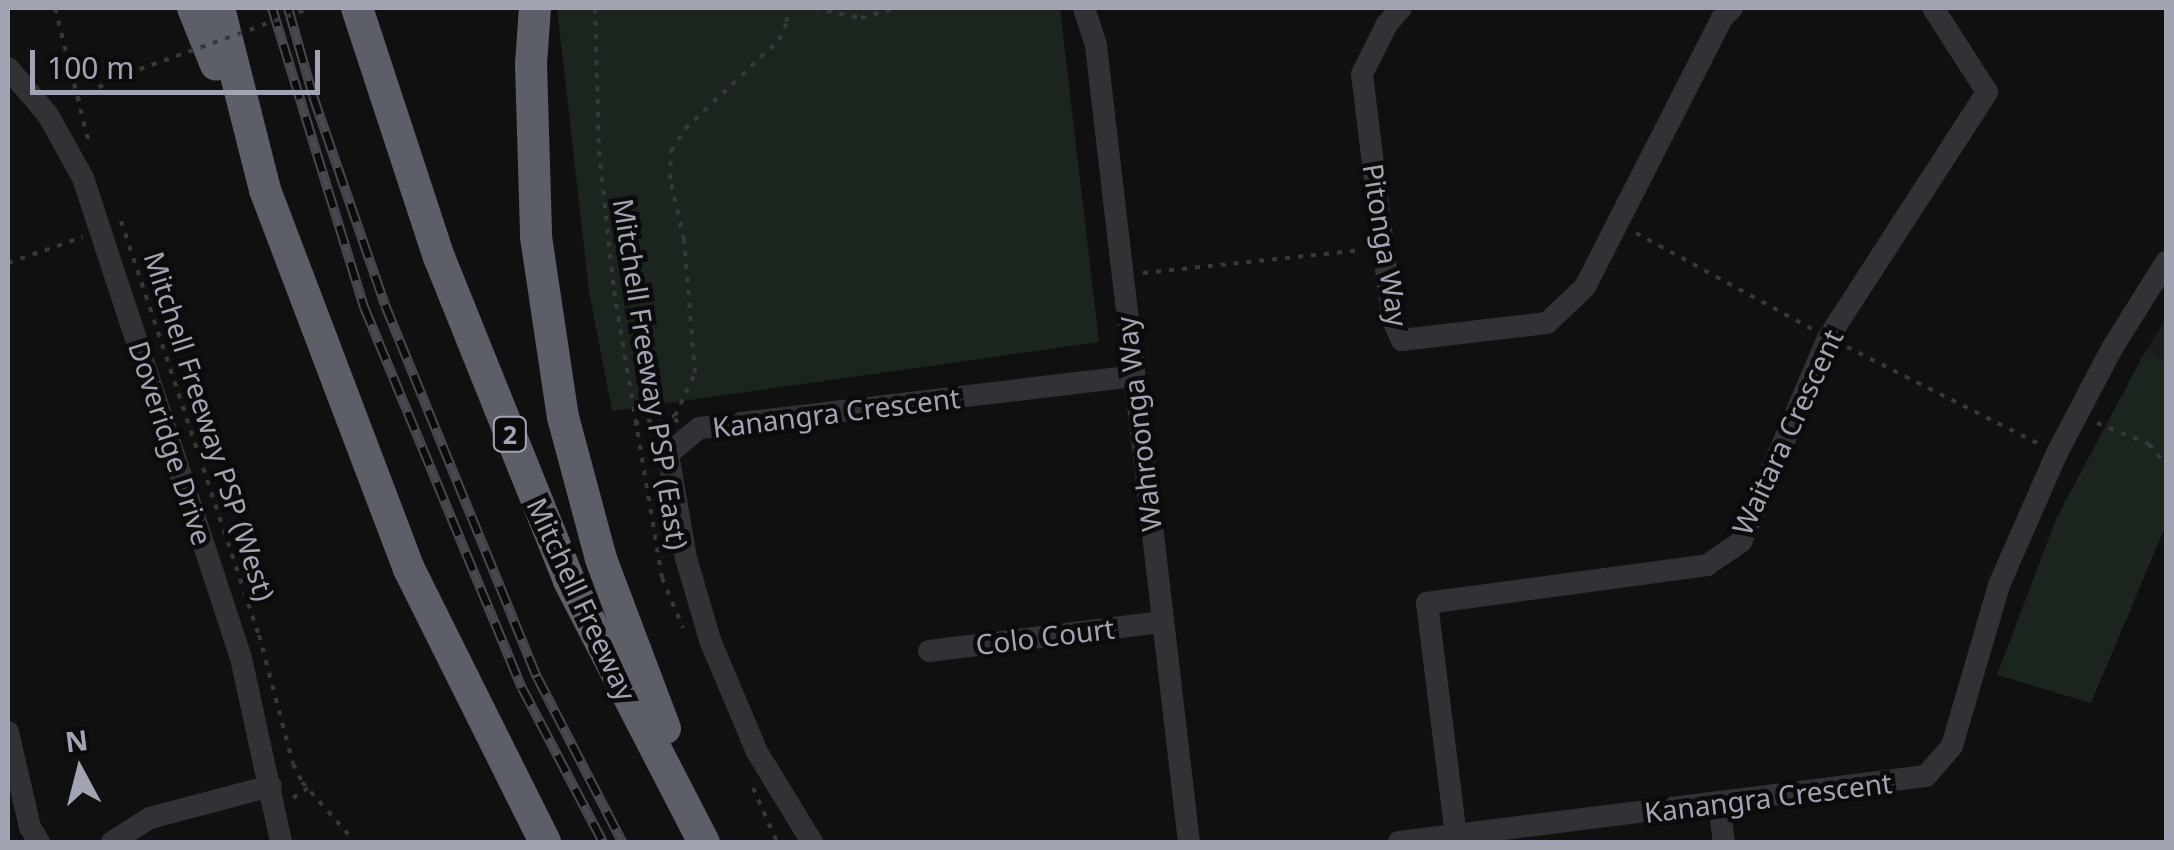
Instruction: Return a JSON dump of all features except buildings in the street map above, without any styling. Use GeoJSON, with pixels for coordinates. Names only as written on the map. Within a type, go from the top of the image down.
{"type":"FeatureCollection","features":[{"type":"Feature","properties":{"kind":"highway"},"geometry":{"type":"LineString","coordinates":[[193,8],[408,568],[545,842]]}},
{"type":"Feature","properties":{"kind":"highway"},"geometry":{"type":"LineString","coordinates":[[219,8],[265,190]]}},
{"type":"Feature","properties":{"kind":"highway","name":"Mitchell Freeway"},"geometry":{"type":"LineString","coordinates":[[357,8],[439,257],[555,548],[603,654],[704,842]]}},
{"type":"Feature","properties":{"kind":"highway"},"geometry":{"type":"LineString","coordinates":[[535,8],[532,104],[536,237],[563,418],[600,559],[643,679],[714,842]]}},
{"type":"Feature","properties":{"kind":"street","name":"Wahroonga Way"},"geometry":{"type":"LineString","coordinates":[[1084,8],[1096,46],[1189,842]]}},
{"type":"Feature","properties":{"kind":"street","name":"Pitonga Way"},"geometry":{"type":"LineString","coordinates":[[1401,8],[1387,24],[1362,74],[1392,318],[1402,340],[1546,322],[1585,287],[1722,18],[1732,8]]}},
{"type":"Feature","properties":{"kind":"street","name":"Waitara Crescent"},"geometry":{"type":"LineString","coordinates":[[1456,836],[1427,603],[1706,565],[1742,542],[1828,338],[1987,92],[1933,8]]}},
{"type":"Feature","properties":{"kind":"street","name":"Doveridge Drive"},"geometry":{"type":"LineString","coordinates":[[8,68],[62,135],[111,228],[241,658],[282,842]]}},
{"type":"Feature","properties":{"kind":"street","name":"Kanangra Crescent"},"geometry":{"type":"LineString","coordinates":[[1400,842],[1926,776],[1952,746],[1999,585],[2057,453],[2111,350],[2166,262]]}},
{"type":"Feature","properties":{"kind":"street","name":"Kanangra Crescent"},"geometry":{"type":"LineString","coordinates":[[812,842],[757,752],[710,640],[686,558],[668,454],[699,428],[1132,376]]}},
{"type":"Feature","properties":{"kind":"street","name":"Colo Court"},"geometry":{"type":"LineString","coordinates":[[929,650],[1162,622]]}},
{"type":"Feature","properties":{"kind":"street"},"geometry":{"type":"LineString","coordinates":[[8,732],[30,827],[39,842]]}},
{"type":"Feature","properties":{"kind":"street"},"geometry":{"type":"LineString","coordinates":[[112,842],[150,818],[271,786]]}},
{"type":"Feature","properties":{"kind":"street"},"geometry":{"type":"LineString","coordinates":[[1719,803],[1724,842]]}},
{"type":"Feature","properties":{"kind":"path"},"geometry":{"type":"LineString","coordinates":[[55,8],[92,150]]}},
{"type":"Feature","properties":{"kind":"path"},"geometry":{"type":"LineString","coordinates":[[76,100],[115,78],[310,8]]}},
{"type":"Feature","properties":{"kind":"path","name":"Mitchell Freeway PSP (East)"},"geometry":{"type":"LineString","coordinates":[[596,8],[599,151],[634,424],[662,578],[686,634]]}},
{"type":"Feature","properties":{"kind":"path"},"geometry":{"type":"LineString","coordinates":[[682,442],[675,416],[695,373],[684,240],[670,179],[672,151],[685,128],[779,40],[788,22],[786,8]]}},
{"type":"Feature","properties":{"kind":"path"},"geometry":{"type":"LineString","coordinates":[[814,8],[861,18],[896,8]]}},
{"type":"Feature","properties":{"kind":"path","name":"Mitchell Freeway PSP (West)"},"geometry":{"type":"LineString","coordinates":[[117,210],[111,228],[259,635],[293,764],[302,782],[355,842]]}},
{"type":"Feature","properties":{"kind":"path"},"geometry":{"type":"LineString","coordinates":[[8,263],[111,228]]}},
{"type":"Feature","properties":{"kind":"path"},"geometry":{"type":"LineString","coordinates":[[1120,275],[1382,248]]}},
{"type":"Feature","properties":{"kind":"path"},"geometry":{"type":"LineString","coordinates":[[634,424],[675,416]]}},
{"type":"Feature","properties":{"kind":"path"},"geometry":{"type":"LineString","coordinates":[[2078,417],[2138,438],[2166,465]]}},
{"type":"Feature","properties":{"kind":"path"},"geometry":{"type":"LineString","coordinates":[[748,778],[777,842]]}},
{"type":"Feature","properties":{"kind":"shaded area"},"geometry":{"type":"Polygon","coordinates":[[[557,8],[1060,8],[1099,342],[612,411],[589,291],[557,8]]]}},
{"type":"Feature","properties":{"kind":"shaded area"},"geometry":{"type":"Polygon","coordinates":[[[2166,319],[2166,363],[2146,350],[2166,319]]]}},
{"type":"Feature","properties":{"kind":"shaded area"},"geometry":{"type":"Polygon","coordinates":[[[2146,350],[2166,363],[2166,525],[2091,703],[1997,675],[2056,519],[2146,350]]]}},
{"type":"Feature","properties":{"kind":"railway"},"geometry":{"type":"LineString","coordinates":[[272,8],[364,307],[522,688],[603,842]]}},
{"type":"Feature","properties":{"kind":"railway"},"geometry":{"type":"LineString","coordinates":[[288,8],[313,96],[385,305],[537,677],[622,842]]}}]}
